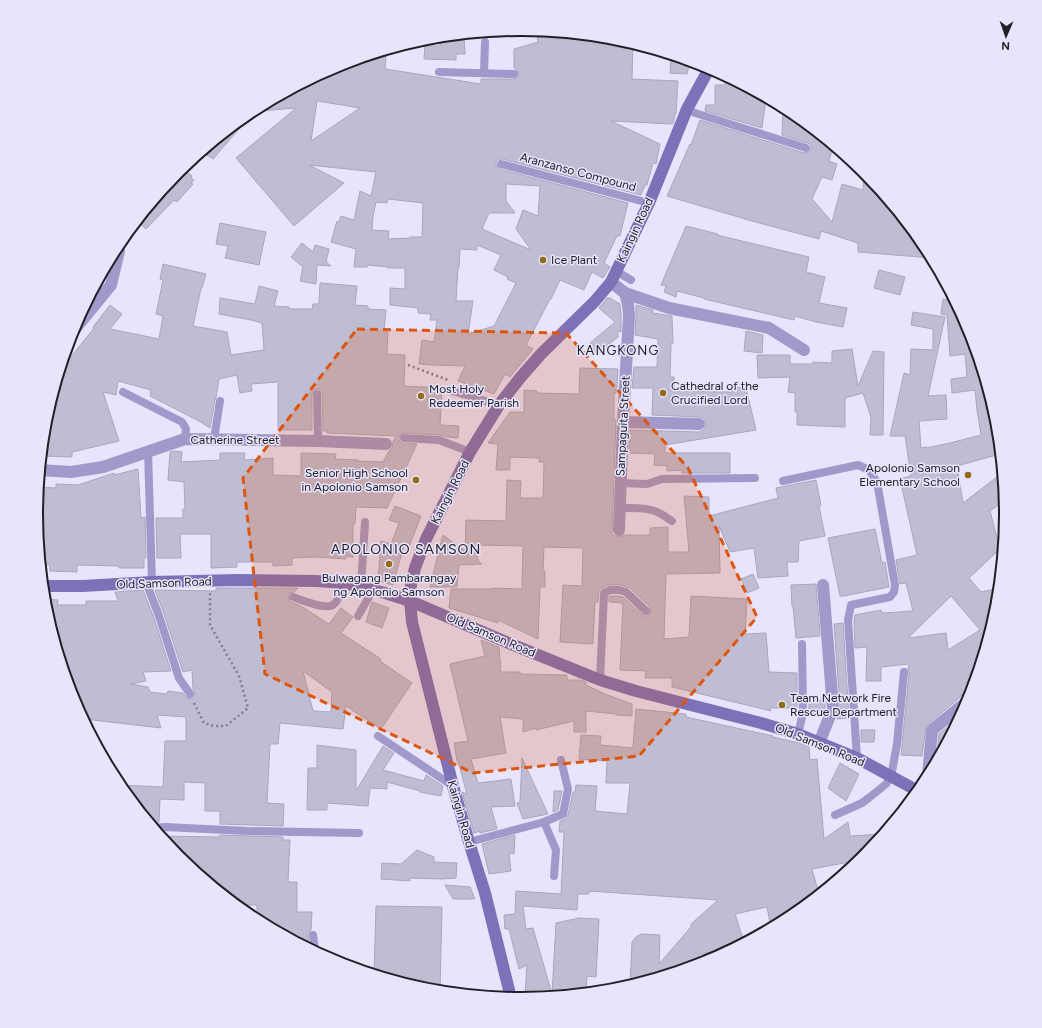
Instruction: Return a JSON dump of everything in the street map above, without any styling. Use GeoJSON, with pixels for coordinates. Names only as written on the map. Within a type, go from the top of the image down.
{"type":"FeatureCollection","features":[{"type":"Feature","properties":{"kind":"street","name":"Kaingin Road"},"geometry":{"type":"LineString","coordinates":[[509,992],[485,893],[453,786],[412,622],[410,601],[411,584],[415,568],[426,540],[470,452],[499,405],[541,354],[595,301],[614,276],[649,203],[687,109],[707,73]]}},
{"type":"Feature","properties":{"kind":"street"},"geometry":{"type":"LineString","coordinates":[[86,315],[111,285],[117,259]]}},
{"type":"Feature","properties":{"kind":"street"},"geometry":{"type":"LineString","coordinates":[[614,276],[625,293],[669,308],[769,328],[804,350]]}},
{"type":"Feature","properties":{"kind":"street","name":"Sampaguita Street"},"geometry":{"type":"LineString","coordinates":[[619,530],[629,316],[625,293]]}},
{"type":"Feature","properties":{"kind":"street"},"geometry":{"type":"LineString","coordinates":[[623,422],[699,424]]}},
{"type":"Feature","properties":{"kind":"street","name":"Catherine Street"},"geometry":{"type":"LineString","coordinates":[[45,470],[71,472],[103,467],[185,439],[214,438],[386,444]]}},
{"type":"Feature","properties":{"kind":"street","name":"Old Samson Road"},"geometry":{"type":"LineString","coordinates":[[49,586],[239,580],[316,581],[361,586],[410,601],[600,680],[798,734],[857,758],[912,788]]}},
{"type":"Feature","properties":{"kind":"street"},"geometry":{"type":"LineString","coordinates":[[819,743],[833,708],[823,585]]}},
{"type":"Feature","properties":{"kind":"street"},"geometry":{"type":"LineString","coordinates":[[929,762],[932,730],[957,710]]}},
{"type":"Feature","properties":{"kind":"lane"},"geometry":{"type":"LineString","coordinates":[[484,73],[485,42]]}},
{"type":"Feature","properties":{"kind":"lane"},"geometry":{"type":"LineString","coordinates":[[439,72],[514,74]]}},
{"type":"Feature","properties":{"kind":"lane"},"geometry":{"type":"LineString","coordinates":[[687,109],[695,113],[806,148]]}},
{"type":"Feature","properties":{"kind":"lane","name":"Aranzanso Compound"},"geometry":{"type":"LineString","coordinates":[[501,164],[649,203]]}},
{"type":"Feature","properties":{"kind":"lane"},"geometry":{"type":"LineString","coordinates":[[614,276],[631,280]]}},
{"type":"Feature","properties":{"kind":"lane"},"geometry":{"type":"LineString","coordinates":[[449,390],[499,405]]}},
{"type":"Feature","properties":{"kind":"lane"},"geometry":{"type":"LineString","coordinates":[[123,392],[182,422],[186,429],[185,439]]}},
{"type":"Feature","properties":{"kind":"lane"},"geometry":{"type":"LineString","coordinates":[[317,394],[318,441]]}},
{"type":"Feature","properties":{"kind":"lane"},"geometry":{"type":"LineString","coordinates":[[214,438],[220,401]]}},
{"type":"Feature","properties":{"kind":"lane"},"geometry":{"type":"LineString","coordinates":[[404,438],[439,440],[470,452]]}},
{"type":"Feature","properties":{"kind":"lane"},"geometry":{"type":"LineString","coordinates":[[148,451],[149,582],[179,678],[190,694]]}},
{"type":"Feature","properties":{"kind":"lane"},"geometry":{"type":"LineString","coordinates":[[783,481],[858,466],[869,470],[877,482],[895,585],[894,592],[890,596],[851,605],[848,620],[857,758]]}},
{"type":"Feature","properties":{"kind":"lane"},"geometry":{"type":"LineString","coordinates":[[620,483],[647,484],[662,479],[755,478]]}},
{"type":"Feature","properties":{"kind":"lane"},"geometry":{"type":"LineString","coordinates":[[620,508],[641,508],[650,510],[660,513],[672,521]]}},
{"type":"Feature","properties":{"kind":"lane"},"geometry":{"type":"LineString","coordinates":[[361,586],[365,522]]}},
{"type":"Feature","properties":{"kind":"lane"},"geometry":{"type":"LineString","coordinates":[[293,597],[320,606],[329,607],[335,603],[344,583]]}},
{"type":"Feature","properties":{"kind":"lane"},"geometry":{"type":"LineString","coordinates":[[358,616],[373,590]]}},
{"type":"Feature","properties":{"kind":"lane"},"geometry":{"type":"LineString","coordinates":[[600,680],[604,594],[610,590],[626,592],[646,611]]}},
{"type":"Feature","properties":{"kind":"lane"},"geometry":{"type":"LineString","coordinates":[[798,734],[804,713],[802,644]]}},
{"type":"Feature","properties":{"kind":"lane"},"geometry":{"type":"LineString","coordinates":[[835,815],[866,800],[886,784],[891,777],[897,744],[904,672]]}},
{"type":"Feature","properties":{"kind":"lane"},"geometry":{"type":"LineString","coordinates":[[378,736],[453,786]]}},
{"type":"Feature","properties":{"kind":"lane"},"geometry":{"type":"LineString","coordinates":[[469,842],[544,822],[563,814],[568,789],[561,760]]}},
{"type":"Feature","properties":{"kind":"lane"},"geometry":{"type":"LineString","coordinates":[[544,822],[556,850],[554,876]]}},
{"type":"Feature","properties":{"kind":"lane"},"geometry":{"type":"LineString","coordinates":[[161,827],[359,833]]}},
{"type":"Feature","properties":{"kind":"lane"},"geometry":{"type":"LineString","coordinates":[[313,935],[314,945]]}},
{"type":"Feature","properties":{"kind":"path"},"geometry":{"type":"LineString","coordinates":[[190,694],[204,723],[214,726],[226,726],[248,708],[239,676],[210,625],[210,590]]}},
{"type":"Feature","properties":{"kind":"highlighted area"},"geometry":{"type":"Polygon","coordinates":[[[357,329],[566,333],[688,468],[757,617],[639,756],[473,773],[265,674],[243,478],[357,329]]]}},
{"type":"Feature","properties":{"kind":"building"},"geometry":{"type":"Polygon","coordinates":[[[537,37],[583,40],[614,45],[633,49],[632,79],[678,81],[676,114],[673,124],[611,121],[660,144],[656,164],[653,163],[647,185],[645,185],[641,195],[502,159],[497,160],[496,166],[500,169],[628,203],[620,236],[617,236],[604,263],[610,267],[603,278],[592,272],[584,290],[560,280],[526,345],[533,349],[510,377],[505,374],[494,394],[458,381],[465,366],[419,364],[422,340],[434,342],[437,320],[430,320],[431,314],[418,313],[418,308],[390,305],[390,288],[405,289],[405,268],[388,268],[368,265],[367,267],[354,267],[356,249],[331,242],[337,221],[339,222],[341,216],[354,220],[360,191],[371,196],[376,172],[309,165],[344,183],[294,226],[236,158],[296,108],[265,111],[310,85],[338,72],[343,70],[350,71],[350,67],[384,56],[386,56],[385,69],[481,84],[481,79],[514,79],[518,77],[519,74],[514,68],[514,49],[538,42],[537,37]],[[317,101],[311,141],[360,108],[317,101]],[[506,184],[506,201],[515,213],[489,213],[482,229],[531,250],[516,229],[523,210],[538,216],[540,186],[506,184]],[[388,199],[387,203],[376,202],[372,230],[389,231],[388,239],[422,237],[423,203],[388,199]],[[477,245],[477,250],[460,249],[458,268],[456,301],[473,301],[468,334],[494,326],[516,283],[494,270],[501,255],[477,245]]]}},
{"type":"Feature","properties":{"kind":"building"},"geometry":{"type":"Polygon","coordinates":[[[464,40],[465,54],[456,54],[456,60],[424,59],[425,46],[440,46],[440,43],[464,40]]]}},
{"type":"Feature","properties":{"kind":"building"},"geometry":{"type":"Polygon","coordinates":[[[671,60],[689,66],[687,74],[670,73],[671,60]]]}},
{"type":"Feature","properties":{"kind":"building"},"geometry":{"type":"Polygon","coordinates":[[[725,82],[765,103],[762,128],[705,111],[706,105],[715,105],[715,85],[725,85],[725,82]]]}},
{"type":"Feature","properties":{"kind":"building"},"geometry":{"type":"Polygon","coordinates":[[[783,114],[832,151],[829,161],[837,164],[832,180],[822,177],[812,199],[832,222],[842,184],[863,190],[864,181],[900,223],[924,257],[858,252],[858,243],[821,231],[819,239],[667,196],[690,144],[691,145],[700,120],[804,153],[809,152],[811,149],[810,144],[782,135],[783,114]]]}},
{"type":"Feature","properties":{"kind":"building"},"geometry":{"type":"Polygon","coordinates":[[[240,128],[240,128],[213,159],[206,155],[240,128]]]}},
{"type":"Feature","properties":{"kind":"building"},"geometry":{"type":"Polygon","coordinates":[[[187,172],[194,180],[191,183],[193,184],[177,202],[174,200],[146,229],[141,224],[142,223],[187,172]]]}},
{"type":"Feature","properties":{"kind":"building"},"geometry":{"type":"Polygon","coordinates":[[[220,223],[266,232],[259,265],[225,258],[228,246],[216,244],[220,223]]]}},
{"type":"Feature","properties":{"kind":"building"},"geometry":{"type":"Polygon","coordinates":[[[686,226],[809,257],[806,272],[825,277],[819,303],[847,308],[843,327],[795,316],[794,320],[704,299],[677,291],[676,297],[664,292],[666,286],[661,285],[686,226]]]}},
{"type":"Feature","properties":{"kind":"building"},"geometry":{"type":"Polygon","coordinates":[[[302,243],[313,252],[315,245],[329,249],[326,262],[331,266],[317,265],[316,284],[300,281],[303,267],[291,257],[302,243]]]}},
{"type":"Feature","properties":{"kind":"building"},"geometry":{"type":"Polygon","coordinates":[[[163,264],[206,274],[201,288],[193,326],[227,332],[231,355],[264,350],[262,323],[219,314],[220,298],[255,304],[259,286],[278,291],[274,306],[289,307],[289,309],[312,309],[313,304],[319,304],[320,283],[357,286],[355,305],[368,306],[368,309],[386,310],[384,332],[388,332],[387,354],[405,355],[404,386],[442,388],[440,425],[459,426],[458,438],[439,435],[404,433],[400,435],[399,440],[401,443],[417,444],[387,508],[356,507],[355,524],[353,524],[353,557],[346,556],[346,559],[316,557],[292,558],[292,565],[273,566],[273,562],[237,562],[237,567],[211,568],[211,534],[180,534],[181,558],[157,558],[156,518],[183,518],[183,509],[185,509],[184,482],[168,480],[170,452],[182,452],[181,462],[220,460],[220,453],[245,453],[244,460],[273,458],[273,475],[301,476],[301,453],[336,454],[335,459],[383,462],[392,448],[396,436],[327,433],[328,431],[323,431],[322,394],[319,389],[314,390],[312,394],[312,430],[278,430],[278,382],[251,384],[252,391],[240,393],[237,375],[219,379],[210,428],[150,396],[151,390],[118,381],[116,395],[103,392],[119,441],[72,452],[72,457],[47,456],[52,421],[68,361],[110,305],[122,314],[110,329],[159,339],[163,316],[156,314],[163,280],[160,279],[163,264]]]}},
{"type":"Feature","properties":{"kind":"building"},"geometry":{"type":"Polygon","coordinates":[[[879,270],[905,277],[900,295],[874,288],[879,270]]]}},
{"type":"Feature","properties":{"kind":"building"},"geometry":{"type":"Polygon","coordinates":[[[607,298],[610,298],[620,304],[621,332],[618,331],[618,337],[597,354],[589,344],[615,322],[599,308],[607,298]]]}},
{"type":"Feature","properties":{"kind":"building"},"geometry":{"type":"Polygon","coordinates":[[[943,299],[948,300],[950,303],[974,360],[990,421],[995,455],[957,466],[963,503],[997,477],[999,505],[990,511],[998,542],[997,551],[969,578],[981,592],[993,589],[983,638],[965,692],[926,726],[922,756],[901,755],[909,664],[881,667],[881,681],[866,681],[867,647],[855,648],[854,620],[855,615],[881,610],[882,613],[913,611],[906,583],[900,584],[896,560],[917,555],[900,479],[911,476],[905,436],[890,436],[904,373],[910,375],[911,349],[933,350],[933,329],[911,325],[913,312],[945,317],[928,396],[946,395],[947,419],[919,421],[921,448],[955,442],[981,435],[975,390],[952,393],[951,379],[967,377],[965,354],[950,356],[947,315],[941,314],[943,299]],[[951,596],[908,638],[946,633],[948,650],[980,630],[951,596]]]}},
{"type":"Feature","properties":{"kind":"building"},"geometry":{"type":"Polygon","coordinates":[[[636,305],[653,310],[653,313],[672,316],[673,344],[671,343],[670,377],[674,377],[674,391],[732,392],[732,387],[746,388],[756,430],[665,445],[665,453],[730,453],[730,473],[682,473],[682,470],[667,471],[667,466],[654,465],[655,454],[629,453],[630,430],[699,432],[705,428],[706,425],[705,420],[700,417],[652,415],[653,388],[632,388],[634,367],[657,367],[658,339],[635,335],[636,305]]]}},
{"type":"Feature","properties":{"kind":"building"},"geometry":{"type":"Polygon","coordinates":[[[746,331],[763,335],[762,353],[744,351],[746,331]]]}},
{"type":"Feature","properties":{"kind":"building"},"geometry":{"type":"Polygon","coordinates":[[[852,349],[858,386],[873,351],[884,352],[883,435],[870,435],[871,417],[863,393],[845,398],[845,427],[797,425],[795,393],[788,392],[790,377],[758,378],[757,355],[790,355],[790,364],[813,364],[813,362],[832,363],[832,351],[852,349]]]}},
{"type":"Feature","properties":{"kind":"building"},"geometry":{"type":"Polygon","coordinates":[[[580,368],[618,369],[617,388],[616,393],[614,393],[614,420],[616,420],[612,535],[619,537],[624,535],[650,535],[650,528],[668,527],[668,552],[689,552],[684,496],[709,497],[709,516],[778,498],[776,488],[816,480],[825,536],[799,541],[798,562],[787,562],[788,576],[758,578],[754,548],[730,552],[719,526],[720,573],[666,574],[664,639],[689,637],[691,596],[747,599],[745,634],[766,633],[769,672],[797,673],[797,708],[770,708],[771,711],[672,687],[672,678],[645,678],[646,671],[620,670],[623,603],[609,602],[609,596],[623,597],[644,616],[648,616],[651,612],[650,607],[630,588],[621,585],[608,585],[599,590],[598,602],[595,602],[593,644],[560,642],[563,585],[582,586],[583,548],[544,547],[543,571],[545,571],[545,587],[540,587],[538,639],[498,620],[498,623],[449,608],[451,589],[522,589],[523,546],[477,545],[478,561],[482,564],[459,565],[457,587],[430,587],[443,535],[465,551],[466,520],[506,521],[507,480],[521,481],[520,498],[543,498],[544,462],[539,462],[539,458],[510,457],[510,470],[496,470],[498,444],[488,443],[510,412],[524,412],[524,390],[537,391],[537,393],[579,394],[580,368]]]}},
{"type":"Feature","properties":{"kind":"building"},"geometry":{"type":"Polygon","coordinates":[[[138,469],[141,518],[145,517],[146,558],[144,558],[144,568],[77,565],[77,572],[50,571],[50,565],[46,565],[44,545],[44,487],[56,488],[56,484],[78,485],[114,473],[114,475],[138,469]]]}},
{"type":"Feature","properties":{"kind":"building"},"geometry":{"type":"Polygon","coordinates":[[[395,506],[421,516],[409,547],[404,545],[393,585],[378,581],[381,541],[391,544],[399,523],[389,520],[395,506]]]}},
{"type":"Feature","properties":{"kind":"building"},"geometry":{"type":"Polygon","coordinates":[[[875,529],[882,563],[885,562],[889,587],[840,596],[828,538],[875,529]]]}},
{"type":"Feature","properties":{"kind":"building"},"geometry":{"type":"Polygon","coordinates":[[[753,574],[759,588],[747,593],[741,579],[753,574]]]}},
{"type":"Feature","properties":{"kind":"building"},"geometry":{"type":"Polygon","coordinates":[[[816,584],[820,636],[796,638],[791,585],[816,584]]]}},
{"type":"Feature","properties":{"kind":"building"},"geometry":{"type":"Polygon","coordinates":[[[216,588],[298,588],[294,592],[289,593],[288,596],[291,602],[301,606],[329,624],[341,608],[353,617],[341,633],[381,659],[380,661],[412,683],[381,729],[346,706],[343,729],[280,723],[278,744],[270,744],[267,803],[284,804],[283,826],[220,824],[220,811],[205,811],[205,783],[184,782],[184,800],[160,799],[159,822],[157,823],[128,785],[163,787],[165,741],[186,741],[186,717],[157,715],[161,728],[90,720],[68,668],[59,638],[51,599],[58,600],[57,605],[86,605],[86,601],[118,601],[115,592],[143,590],[154,618],[171,671],[143,672],[146,681],[131,684],[148,687],[150,692],[167,694],[168,691],[183,693],[190,699],[193,698],[195,694],[193,689],[192,670],[183,672],[155,590],[216,591],[216,588]],[[303,671],[313,711],[331,712],[332,692],[303,671]]]}},
{"type":"Feature","properties":{"kind":"building"},"geometry":{"type":"Polygon","coordinates":[[[372,602],[389,608],[382,628],[366,622],[372,602]]]}},
{"type":"Feature","properties":{"kind":"building"},"geometry":{"type":"Polygon","coordinates":[[[843,623],[849,718],[837,719],[840,707],[834,624],[843,623]]]}},
{"type":"Feature","properties":{"kind":"building"},"geometry":{"type":"Polygon","coordinates":[[[481,640],[499,647],[501,672],[567,675],[567,680],[580,680],[586,682],[586,685],[632,704],[632,716],[586,711],[586,732],[574,732],[574,721],[523,732],[523,719],[500,717],[506,753],[471,759],[478,783],[511,779],[515,806],[491,807],[497,829],[474,833],[462,792],[467,794],[457,761],[454,743],[468,741],[450,664],[485,656],[481,640]]]}},
{"type":"Feature","properties":{"kind":"building"},"geometry":{"type":"Polygon","coordinates":[[[809,700],[825,700],[825,707],[822,715],[809,715],[809,700]]]}},
{"type":"Feature","properties":{"kind":"building"},"geometry":{"type":"Polygon","coordinates":[[[636,709],[686,714],[686,717],[799,743],[809,747],[810,760],[817,759],[824,839],[848,822],[850,836],[875,834],[848,862],[812,869],[817,888],[770,922],[767,907],[735,914],[743,937],[715,951],[698,955],[699,958],[675,967],[630,979],[632,942],[636,937],[641,934],[660,935],[659,964],[691,927],[691,924],[718,900],[589,891],[589,894],[578,894],[577,910],[523,906],[526,929],[533,928],[551,991],[525,992],[527,965],[519,969],[509,929],[505,929],[504,915],[515,914],[516,891],[561,894],[564,832],[559,832],[560,821],[565,819],[568,815],[576,785],[597,786],[595,811],[627,814],[630,783],[606,783],[607,761],[579,759],[581,735],[601,736],[600,745],[633,748],[636,709]]]}},
{"type":"Feature","properties":{"kind":"building"},"geometry":{"type":"Polygon","coordinates":[[[950,725],[938,748],[939,734],[950,725]]]}},
{"type":"Feature","properties":{"kind":"building"},"geometry":{"type":"Polygon","coordinates":[[[861,730],[875,730],[874,742],[861,742],[861,730]]]}},
{"type":"Feature","properties":{"kind":"building"},"geometry":{"type":"Polygon","coordinates":[[[317,745],[356,750],[356,791],[383,746],[394,753],[383,770],[424,781],[426,775],[443,786],[441,796],[420,792],[387,782],[387,789],[370,788],[368,806],[327,803],[327,810],[307,810],[308,768],[317,768],[317,745]]]}},
{"type":"Feature","properties":{"kind":"building"},"geometry":{"type":"Polygon","coordinates":[[[522,758],[548,814],[523,819],[517,803],[520,802],[522,758]]]}},
{"type":"Feature","properties":{"kind":"building"},"geometry":{"type":"Polygon","coordinates":[[[840,763],[859,774],[846,801],[828,788],[840,763]]]}},
{"type":"Feature","properties":{"kind":"building"},"geometry":{"type":"Polygon","coordinates":[[[554,791],[562,791],[558,810],[553,812],[554,791]]]}},
{"type":"Feature","properties":{"kind":"building"},"geometry":{"type":"Polygon","coordinates":[[[220,835],[283,837],[283,840],[290,840],[288,882],[297,882],[297,912],[312,912],[311,930],[308,933],[309,942],[257,912],[257,905],[247,905],[230,893],[183,852],[169,836],[219,837],[220,835]]]}},
{"type":"Feature","properties":{"kind":"building"},"geometry":{"type":"Polygon","coordinates":[[[515,835],[514,854],[509,853],[511,871],[489,874],[482,844],[515,835]]]}},
{"type":"Feature","properties":{"kind":"building"},"geometry":{"type":"Polygon","coordinates":[[[417,850],[434,857],[434,862],[457,863],[456,878],[410,878],[410,881],[381,879],[382,863],[401,864],[417,850]]]}},
{"type":"Feature","properties":{"kind":"building"},"geometry":{"type":"Polygon","coordinates":[[[445,885],[470,887],[475,899],[453,899],[445,885]]]}},
{"type":"Feature","properties":{"kind":"building"},"geometry":{"type":"Polygon","coordinates":[[[376,906],[442,907],[440,985],[397,976],[374,969],[376,906]]]}},
{"type":"Feature","properties":{"kind":"building"},"geometry":{"type":"Polygon","coordinates":[[[579,918],[599,919],[596,977],[587,976],[586,987],[552,991],[556,923],[579,918]]]}},
{"type":"Feature","properties":{"kind":"place","name":"Ice Plant"},"geometry":{"type":"Point","coordinates":[543,260]}},
{"type":"Feature","properties":{"kind":"place","name":"Cathedral of the Crucified Lord"},"geometry":{"type":"Point","coordinates":[663,393]}},
{"type":"Feature","properties":{"kind":"place","name":"Most Holy Redeemer Parish"},"geometry":{"type":"Point","coordinates":[421,396]}},
{"type":"Feature","properties":{"kind":"place","name":"Apolonio Samson Elementary School"},"geometry":{"type":"Point","coordinates":[968,475]}},
{"type":"Feature","properties":{"kind":"place","name":"Senior High School in Apolonio Samson"},"geometry":{"type":"Point","coordinates":[416,480]}},
{"type":"Feature","properties":{"kind":"place","name":"Bulwagang Pambarangay ng Apolonio Samson"},"geometry":{"type":"Point","coordinates":[389,564]}},
{"type":"Feature","properties":{"kind":"place","name":"Team Network Fire Rescue Department"},"geometry":{"type":"Point","coordinates":[782,705]}},
{"type":"Feature","properties":{"kind":"district","name":"KANGKONG"},"geometry":{"type":"Point","coordinates":[618,350]}},
{"type":"Feature","properties":{"kind":"district","name":"APOLONIO SAMSON"},"geometry":{"type":"Point","coordinates":[406,549]}}]}
